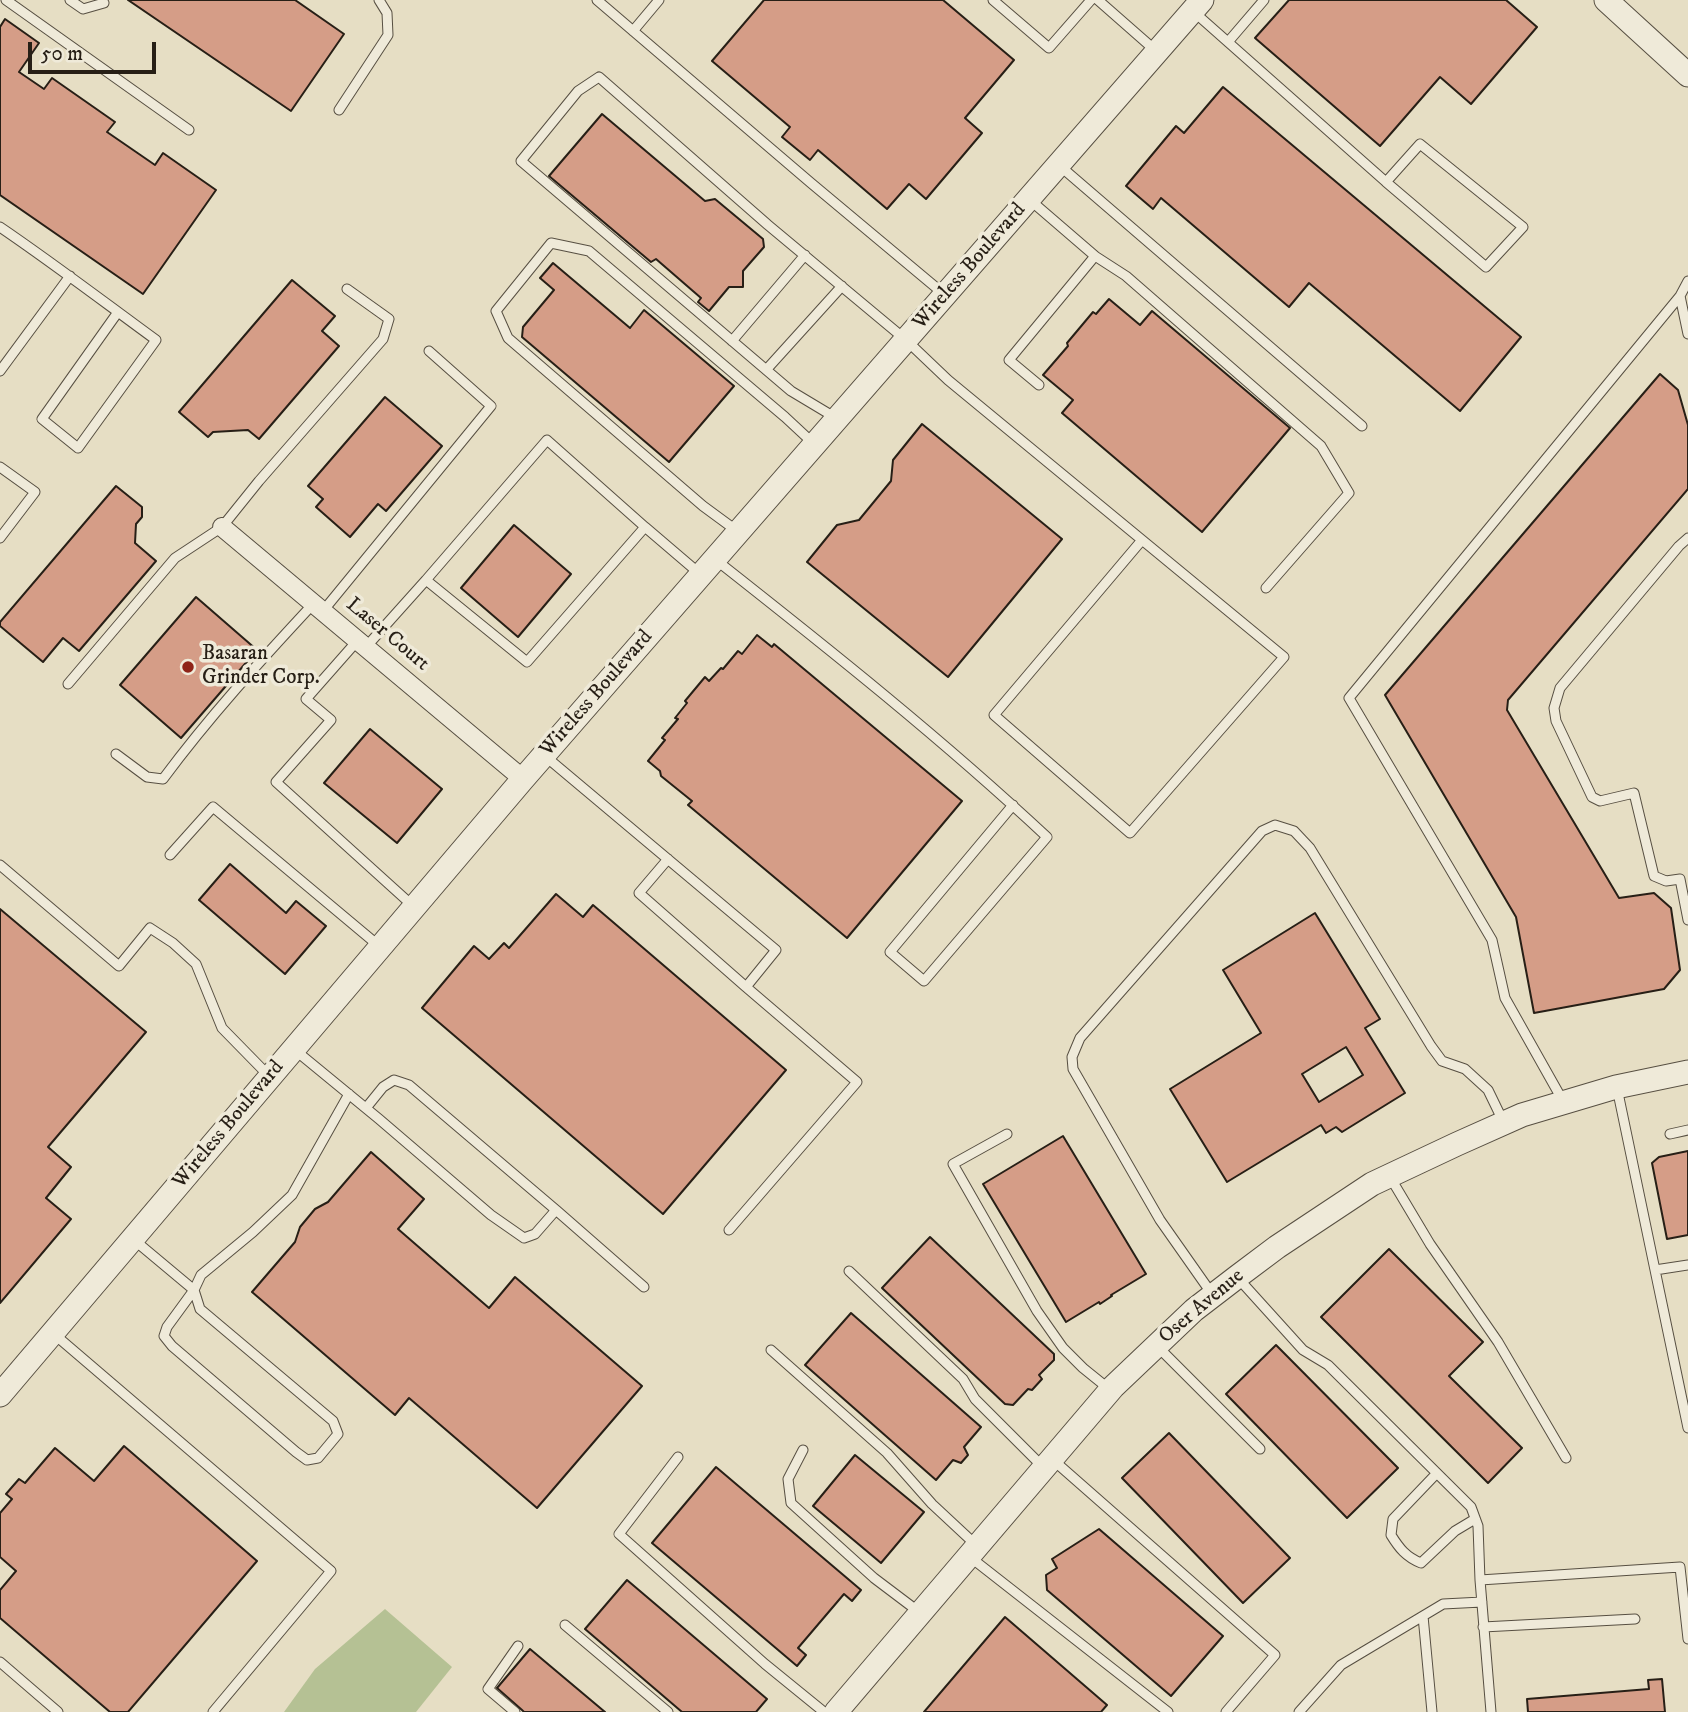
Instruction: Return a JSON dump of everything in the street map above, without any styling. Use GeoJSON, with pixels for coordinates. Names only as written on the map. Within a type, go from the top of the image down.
{"type":"FeatureCollection","features":[{"type":"Feature","properties":{"kind":"street"},"geometry":{"type":"LineString","coordinates":[[1612,2],[1688,75]]}},
{"type":"Feature","properties":{"kind":"street","name":"Wireless Boulevard"},"geometry":{"type":"LineString","coordinates":[[0,1395],[523,779],[1198,5]]}},
{"type":"Feature","properties":{"kind":"street","name":"Laser Court"},"geometry":{"type":"LineString","coordinates":[[222,527],[523,779]]}},
{"type":"Feature","properties":{"kind":"street","name":"Oser Avenue"},"geometry":{"type":"LineString","coordinates":[[835,1711],[1110,1390],[1194,1310],[1277,1247],[1372,1184],[1522,1115],[1616,1087],[1688,1072]]}},
{"type":"Feature","properties":{"kind":"lane"},"geometry":{"type":"LineString","coordinates":[[6,0],[189,130]]}},
{"type":"Feature","properties":{"kind":"lane"},"geometry":{"type":"LineString","coordinates":[[70,0],[83,9],[104,3]]}},
{"type":"Feature","properties":{"kind":"lane"},"geometry":{"type":"LineString","coordinates":[[339,110],[388,35],[387,13],[379,0]]}},
{"type":"Feature","properties":{"kind":"lane"},"geometry":{"type":"LineString","coordinates":[[597,0],[945,295]]}},
{"type":"Feature","properties":{"kind":"lane"},"geometry":{"type":"LineString","coordinates":[[633,31],[659,0]]}},
{"type":"Feature","properties":{"kind":"lane"},"geometry":{"type":"LineString","coordinates":[[993,0],[1049,48],[1091,0]]}},
{"type":"Feature","properties":{"kind":"lane"},"geometry":{"type":"LineString","coordinates":[[1098,0],[1157,52]]}},
{"type":"Feature","properties":{"kind":"lane"},"geometry":{"type":"LineString","coordinates":[[1228,41],[1264,0]]}},
{"type":"Feature","properties":{"kind":"lane"},"geometry":{"type":"LineString","coordinates":[[1198,5],[1228,41],[1387,182],[1486,267],[1523,228],[1420,144],[1387,182]]}},
{"type":"Feature","properties":{"kind":"lane"},"geometry":{"type":"LineString","coordinates":[[837,419],[791,391],[521,161],[578,92],[599,77],[906,340],[948,380],[1284,657],[1130,833],[994,715],[1142,540]]}},
{"type":"Feature","properties":{"kind":"lane"},"geometry":{"type":"LineString","coordinates":[[1059,165],[1362,426]]}},
{"type":"Feature","properties":{"kind":"lane"},"geometry":{"type":"LineString","coordinates":[[1029,199],[1095,256],[1126,276],[1321,446],[1349,493],[1266,589]]}},
{"type":"Feature","properties":{"kind":"lane"},"geometry":{"type":"LineString","coordinates":[[0,227],[69,276],[118,312],[156,340],[78,448],[42,419],[118,312]]}},
{"type":"Feature","properties":{"kind":"lane"},"geometry":{"type":"LineString","coordinates":[[738,532],[703,506],[508,338],[496,311],[551,243],[589,251],[815,445]]}},
{"type":"Feature","properties":{"kind":"lane"},"geometry":{"type":"LineString","coordinates":[[732,341],[805,256]]}},
{"type":"Feature","properties":{"kind":"lane"},"geometry":{"type":"LineString","coordinates":[[1039,386],[1009,360],[1095,256]]}},
{"type":"Feature","properties":{"kind":"lane"},"geometry":{"type":"LineString","coordinates":[[0,371],[69,276]]}},
{"type":"Feature","properties":{"kind":"lane"},"geometry":{"type":"LineString","coordinates":[[1563,1102],[1505,998],[1493,940],[1349,698],[1681,296],[1688,281]]}},
{"type":"Feature","properties":{"kind":"lane"},"geometry":{"type":"LineString","coordinates":[[766,370],[842,286]]}},
{"type":"Feature","properties":{"kind":"lane"},"geometry":{"type":"LineString","coordinates":[[68,684],[175,558],[222,527],[383,339],[389,319],[347,289]]}},
{"type":"Feature","properties":{"kind":"lane"},"geometry":{"type":"LineString","coordinates":[[1681,296],[1688,334]]}},
{"type":"Feature","properties":{"kind":"lane"},"geometry":{"type":"LineString","coordinates":[[116,754],[147,777],[163,779],[187,747],[277,643],[318,607],[491,406],[429,351]]}},
{"type":"Feature","properties":{"kind":"lane"},"geometry":{"type":"LineString","coordinates":[[415,907],[276,782],[331,720],[306,699],[426,580],[547,440],[645,527],[837,655],[989,783],[1048,837],[925,981],[890,952],[1013,805]]}},
{"type":"Feature","properties":{"kind":"lane"},"geometry":{"type":"LineString","coordinates":[[0,467],[35,492],[0,538]]}},
{"type":"Feature","properties":{"kind":"lane"},"geometry":{"type":"LineString","coordinates":[[426,580],[527,662],[645,527]]}},
{"type":"Feature","properties":{"kind":"lane"},"geometry":{"type":"LineString","coordinates":[[1688,538],[1560,688],[1554,708],[1556,722],[1592,797],[1600,801],[1634,793],[1654,876],[1666,881],[1684,878],[1688,920]]}},
{"type":"Feature","properties":{"kind":"lane"},"geometry":{"type":"LineString","coordinates":[[544,755],[776,950],[746,987]]}},
{"type":"Feature","properties":{"kind":"lane"},"geometry":{"type":"LineString","coordinates":[[170,855],[213,807],[380,947]]}},
{"type":"Feature","properties":{"kind":"lane"},"geometry":{"type":"LineString","coordinates":[[1213,1296],[1160,1220],[1073,1069],[1072,1057],[1080,1038],[1262,831],[1275,825],[1294,831],[1310,848],[1431,1046],[1442,1061],[1465,1069],[1488,1090],[1504,1123]]}},
{"type":"Feature","properties":{"kind":"lane"},"geometry":{"type":"LineString","coordinates":[[668,859],[639,893],[858,1082],[729,1230]]}},
{"type":"Feature","properties":{"kind":"lane"},"geometry":{"type":"LineString","coordinates":[[0,865],[119,966],[150,928],[173,943],[196,964],[222,1028],[270,1077]]}},
{"type":"Feature","properties":{"kind":"lane"},"geometry":{"type":"LineString","coordinates":[[294,1049],[491,1215],[524,1238],[535,1234],[556,1210]]}},
{"type":"Feature","properties":{"kind":"lane"},"geometry":{"type":"LineString","coordinates":[[366,1108],[383,1087],[394,1080],[409,1085],[645,1287]]}},
{"type":"Feature","properties":{"kind":"lane"},"geometry":{"type":"LineString","coordinates":[[1616,1087],[1688,1428]]}},
{"type":"Feature","properties":{"kind":"lane"},"geometry":{"type":"LineString","coordinates":[[133,1239],[194,1290],[200,1309],[333,1421],[338,1434],[318,1458],[307,1460],[296,1452],[172,1346],[164,1336],[167,1327],[194,1290],[201,1275],[292,1195],[349,1094]]}},
{"type":"Feature","properties":{"kind":"lane"},"geometry":{"type":"LineString","coordinates":[[1670,1134],[1688,1130]]}},
{"type":"Feature","properties":{"kind":"lane"},"geometry":{"type":"LineString","coordinates":[[1007,1134],[953,1164],[1043,1320],[1063,1348],[1110,1390]]}},
{"type":"Feature","properties":{"kind":"lane"},"geometry":{"type":"LineString","coordinates":[[1390,1176],[1430,1244],[1498,1342],[1566,1458]]}},
{"type":"Feature","properties":{"kind":"lane"},"geometry":{"type":"LineString","coordinates":[[1655,1270],[1688,1265]]}},
{"type":"Feature","properties":{"kind":"lane"},"geometry":{"type":"LineString","coordinates":[[849,1271],[963,1379],[982,1407],[1275,1655],[1226,1712]]}},
{"type":"Feature","properties":{"kind":"lane"},"geometry":{"type":"LineString","coordinates":[[1237,1277],[1303,1350],[1328,1365],[1471,1507],[1478,1525],[1491,1712]]}},
{"type":"Feature","properties":{"kind":"lane"},"geometry":{"type":"LineString","coordinates":[[53,1333],[331,1571],[214,1712]]}},
{"type":"Feature","properties":{"kind":"lane"},"geometry":{"type":"LineString","coordinates":[[1156,1345],[1260,1449]]}},
{"type":"Feature","properties":{"kind":"lane"},"geometry":{"type":"LineString","coordinates":[[771,1350],[887,1453],[973,1551],[1168,1712]]}},
{"type":"Feature","properties":{"kind":"lane"},"geometry":{"type":"LineString","coordinates":[[803,1450],[788,1479],[791,1503],[874,1578],[920,1613]]}},
{"type":"Feature","properties":{"kind":"lane"},"geometry":{"type":"LineString","coordinates":[[678,1457],[619,1534],[765,1664],[835,1711]]}},
{"type":"Feature","properties":{"kind":"lane"},"geometry":{"type":"LineString","coordinates":[[1437,1473],[1393,1519],[1391,1535],[1400,1549],[1410,1559],[1421,1563],[1455,1531],[1475,1519]]}},
{"type":"Feature","properties":{"kind":"lane"},"geometry":{"type":"LineString","coordinates":[[1480,1580],[1680,1567],[1688,1639]]}},
{"type":"Feature","properties":{"kind":"lane"},"geometry":{"type":"LineString","coordinates":[[1299,1712],[1340,1665],[1443,1604],[1482,1602]]}},
{"type":"Feature","properties":{"kind":"lane"},"geometry":{"type":"LineString","coordinates":[[1423,1616],[1432,1712]]}},
{"type":"Feature","properties":{"kind":"lane"},"geometry":{"type":"LineString","coordinates":[[1483,1627],[1635,1619]]}},
{"type":"Feature","properties":{"kind":"lane"},"geometry":{"type":"LineString","coordinates":[[565,1625],[668,1712]]}},
{"type":"Feature","properties":{"kind":"lane"},"geometry":{"type":"LineString","coordinates":[[515,1712],[488,1689],[518,1646]]}},
{"type":"Feature","properties":{"kind":"lane"},"geometry":{"type":"LineString","coordinates":[[0,1662],[58,1712]]}},
{"type":"Feature","properties":{"kind":"green space"},"geometry":{"type":"Polygon","coordinates":[[[385,1609],[452,1667],[416,1712],[284,1712],[315,1669],[385,1609]]]}},
{"type":"Feature","properties":{"kind":"building"},"geometry":{"type":"Polygon","coordinates":[[[128,0],[295,0],[344,34],[291,111],[128,0]]]}},
{"type":"Feature","properties":{"kind":"building"},"geometry":{"type":"Polygon","coordinates":[[[764,0],[943,0],[1014,60],[965,118],[982,133],[926,199],[909,184],[887,209],[818,150],[810,160],[782,137],[790,127],[712,61],[764,0]]]}},
{"type":"Feature","properties":{"kind":"building"},"geometry":{"type":"Polygon","coordinates":[[[1289,0],[1506,0],[1537,27],[1471,104],[1440,77],[1380,146],[1255,38],[1289,0]]]}},
{"type":"Feature","properties":{"kind":"building"},"geometry":{"type":"Polygon","coordinates":[[[5,19],[39,43],[19,72],[44,89],[52,78],[115,122],[107,132],[155,165],[163,153],[216,190],[143,294],[0,195],[0,27],[5,19]]]}},
{"type":"Feature","properties":{"kind":"building"},"geometry":{"type":"Polygon","coordinates":[[[1223,87],[1521,337],[1460,411],[1309,283],[1289,307],[1161,198],[1153,209],[1126,186],[1176,126],[1184,133],[1223,87]]]}},
{"type":"Feature","properties":{"kind":"building"},"geometry":{"type":"Polygon","coordinates":[[[602,114],[705,201],[715,199],[763,239],[764,247],[743,271],[743,287],[729,287],[709,311],[698,302],[701,298],[656,259],[651,262],[549,176],[602,114]]]}},
{"type":"Feature","properties":{"kind":"building"},"geometry":{"type":"Polygon","coordinates":[[[553,263],[630,328],[644,310],[734,386],[669,462],[522,337],[523,327],[554,290],[540,278],[553,263]]]}},
{"type":"Feature","properties":{"kind":"building"},"geometry":{"type":"Polygon","coordinates":[[[292,280],[335,316],[322,331],[339,346],[259,439],[248,430],[213,432],[208,437],[179,412],[292,280]]]}},
{"type":"Feature","properties":{"kind":"building"},"geometry":{"type":"Polygon","coordinates":[[[1109,299],[1140,325],[1152,311],[1290,428],[1202,532],[1062,413],[1073,400],[1043,375],[1093,312],[1096,314],[1109,299]]]}},
{"type":"Feature","properties":{"kind":"building"},"geometry":{"type":"Polygon","coordinates":[[[1660,374],[1678,390],[1688,425],[1688,489],[1508,700],[1507,710],[1619,898],[1654,893],[1671,908],[1680,970],[1664,989],[1534,1013],[1516,917],[1385,695],[1660,374]]]}},
{"type":"Feature","properties":{"kind":"building"},"geometry":{"type":"Polygon","coordinates":[[[385,397],[442,446],[386,511],[378,504],[350,537],[316,507],[323,499],[308,486],[385,397]]]}},
{"type":"Feature","properties":{"kind":"building"},"geometry":{"type":"Polygon","coordinates":[[[922,424],[1062,539],[948,677],[807,562],[837,525],[859,520],[891,481],[893,460],[922,424]]]}},
{"type":"Feature","properties":{"kind":"building"},"geometry":{"type":"Polygon","coordinates":[[[116,486],[142,507],[142,517],[136,524],[135,543],[156,561],[79,651],[63,638],[43,662],[0,626],[0,622],[116,486]]]}},
{"type":"Feature","properties":{"kind":"building"},"geometry":{"type":"Polygon","coordinates":[[[514,525],[571,574],[518,637],[461,588],[514,525]]]}},
{"type":"Feature","properties":{"kind":"building","name":"Basaran Grinder Corp."},"geometry":{"type":"Polygon","coordinates":[[[196,597],[257,650],[181,738],[120,685],[196,597]]]}},
{"type":"Feature","properties":{"kind":"building"},"geometry":{"type":"Polygon","coordinates":[[[757,635],[772,647],[774,644],[962,801],[847,938],[688,805],[692,801],[661,776],[660,771],[648,761],[678,719],[675,718],[687,703],[685,701],[705,677],[709,681],[738,651],[742,654],[757,635]]]}},
{"type":"Feature","properties":{"kind":"building"},"geometry":{"type":"Polygon","coordinates":[[[370,729],[442,789],[397,843],[324,783],[370,729]]]}},
{"type":"Feature","properties":{"kind":"building"},"geometry":{"type":"Polygon","coordinates":[[[230,864],[286,913],[296,901],[326,926],[285,974],[199,900],[230,864]]]}},
{"type":"Feature","properties":{"kind":"building"},"geometry":{"type":"Polygon","coordinates":[[[556,894],[583,917],[593,905],[786,1070],[663,1214],[422,1008],[474,946],[489,959],[504,943],[509,948],[556,894]]]}},
{"type":"Feature","properties":{"kind":"building"},"geometry":{"type":"Polygon","coordinates":[[[0,909],[146,1032],[48,1147],[71,1167],[46,1198],[71,1219],[0,1303],[0,909]]]}},
{"type":"Feature","properties":{"kind":"building"},"geometry":{"type":"Polygon","coordinates":[[[1315,913],[1380,1019],[1365,1028],[1405,1093],[1342,1132],[1336,1127],[1326,1133],[1321,1125],[1227,1182],[1170,1089],[1261,1033],[1223,970],[1315,913]],[[1346,1047],[1302,1074],[1319,1102],[1363,1075],[1346,1047]]]}},
{"type":"Feature","properties":{"kind":"building"},"geometry":{"type":"Polygon","coordinates":[[[1063,1136],[1146,1274],[1066,1322],[983,1184],[1063,1136]]]}},
{"type":"Feature","properties":{"kind":"building"},"geometry":{"type":"Polygon","coordinates":[[[1688,1151],[1688,1235],[1667,1239],[1652,1163],[1659,1157],[1688,1151]]]}},
{"type":"Feature","properties":{"kind":"building"},"geometry":{"type":"Polygon","coordinates":[[[371,1152],[424,1199],[398,1229],[489,1308],[515,1277],[642,1386],[537,1508],[409,1398],[395,1415],[252,1292],[295,1242],[300,1227],[315,1209],[328,1202],[371,1152]]]}},
{"type":"Feature","properties":{"kind":"building"},"geometry":{"type":"Polygon","coordinates":[[[930,1237],[1054,1354],[1054,1360],[1039,1375],[1042,1379],[1013,1405],[1005,1404],[882,1288],[930,1237]]]}},
{"type":"Feature","properties":{"kind":"building"},"geometry":{"type":"Polygon","coordinates":[[[1389,1249],[1483,1342],[1449,1376],[1522,1448],[1488,1483],[1321,1317],[1389,1249]]]}},
{"type":"Feature","properties":{"kind":"building"},"geometry":{"type":"Polygon","coordinates":[[[851,1313],[981,1427],[964,1447],[968,1455],[961,1463],[953,1460],[936,1480],[805,1365],[851,1313]]]}},
{"type":"Feature","properties":{"kind":"building"},"geometry":{"type":"Polygon","coordinates":[[[1276,1345],[1398,1468],[1347,1518],[1226,1394],[1276,1345]]]}},
{"type":"Feature","properties":{"kind":"building"},"geometry":{"type":"Polygon","coordinates":[[[1169,1433],[1290,1558],[1243,1603],[1122,1478],[1169,1433]]]}},
{"type":"Feature","properties":{"kind":"building"},"geometry":{"type":"Polygon","coordinates":[[[124,1446],[257,1561],[128,1712],[110,1712],[0,1618],[0,1590],[16,1571],[0,1557],[0,1513],[12,1499],[6,1494],[19,1479],[25,1483],[55,1448],[94,1481],[124,1446]]]}},
{"type":"Feature","properties":{"kind":"building"},"geometry":{"type":"Polygon","coordinates":[[[855,1455],[924,1512],[881,1563],[813,1506],[855,1455]]]}},
{"type":"Feature","properties":{"kind":"building"},"geometry":{"type":"Polygon","coordinates":[[[716,1467],[861,1590],[852,1601],[844,1594],[798,1648],[806,1655],[797,1666],[652,1543],[716,1467]]]}},
{"type":"Feature","properties":{"kind":"building"},"geometry":{"type":"Polygon","coordinates":[[[1099,1529],[1223,1636],[1171,1696],[1047,1590],[1046,1575],[1057,1568],[1052,1559],[1099,1529]]]}},
{"type":"Feature","properties":{"kind":"building"},"geometry":{"type":"Polygon","coordinates":[[[627,1580],[767,1699],[756,1712],[682,1712],[585,1629],[627,1580]]]}},
{"type":"Feature","properties":{"kind":"building"},"geometry":{"type":"Polygon","coordinates":[[[1005,1617],[1107,1705],[1101,1712],[924,1712],[1005,1617]]]}},
{"type":"Feature","properties":{"kind":"building"},"geometry":{"type":"Polygon","coordinates":[[[530,1649],[605,1712],[524,1712],[497,1688],[530,1649]]]}},
{"type":"Feature","properties":{"kind":"building"},"geometry":{"type":"Polygon","coordinates":[[[1662,1679],[1665,1712],[1528,1712],[1527,1699],[1649,1689],[1648,1680],[1662,1679]]]}},
{"type":"Feature","properties":{"kind":"place","name":"Basaran Grinder Corp."},"geometry":{"type":"Point","coordinates":[188,667]}}]}
